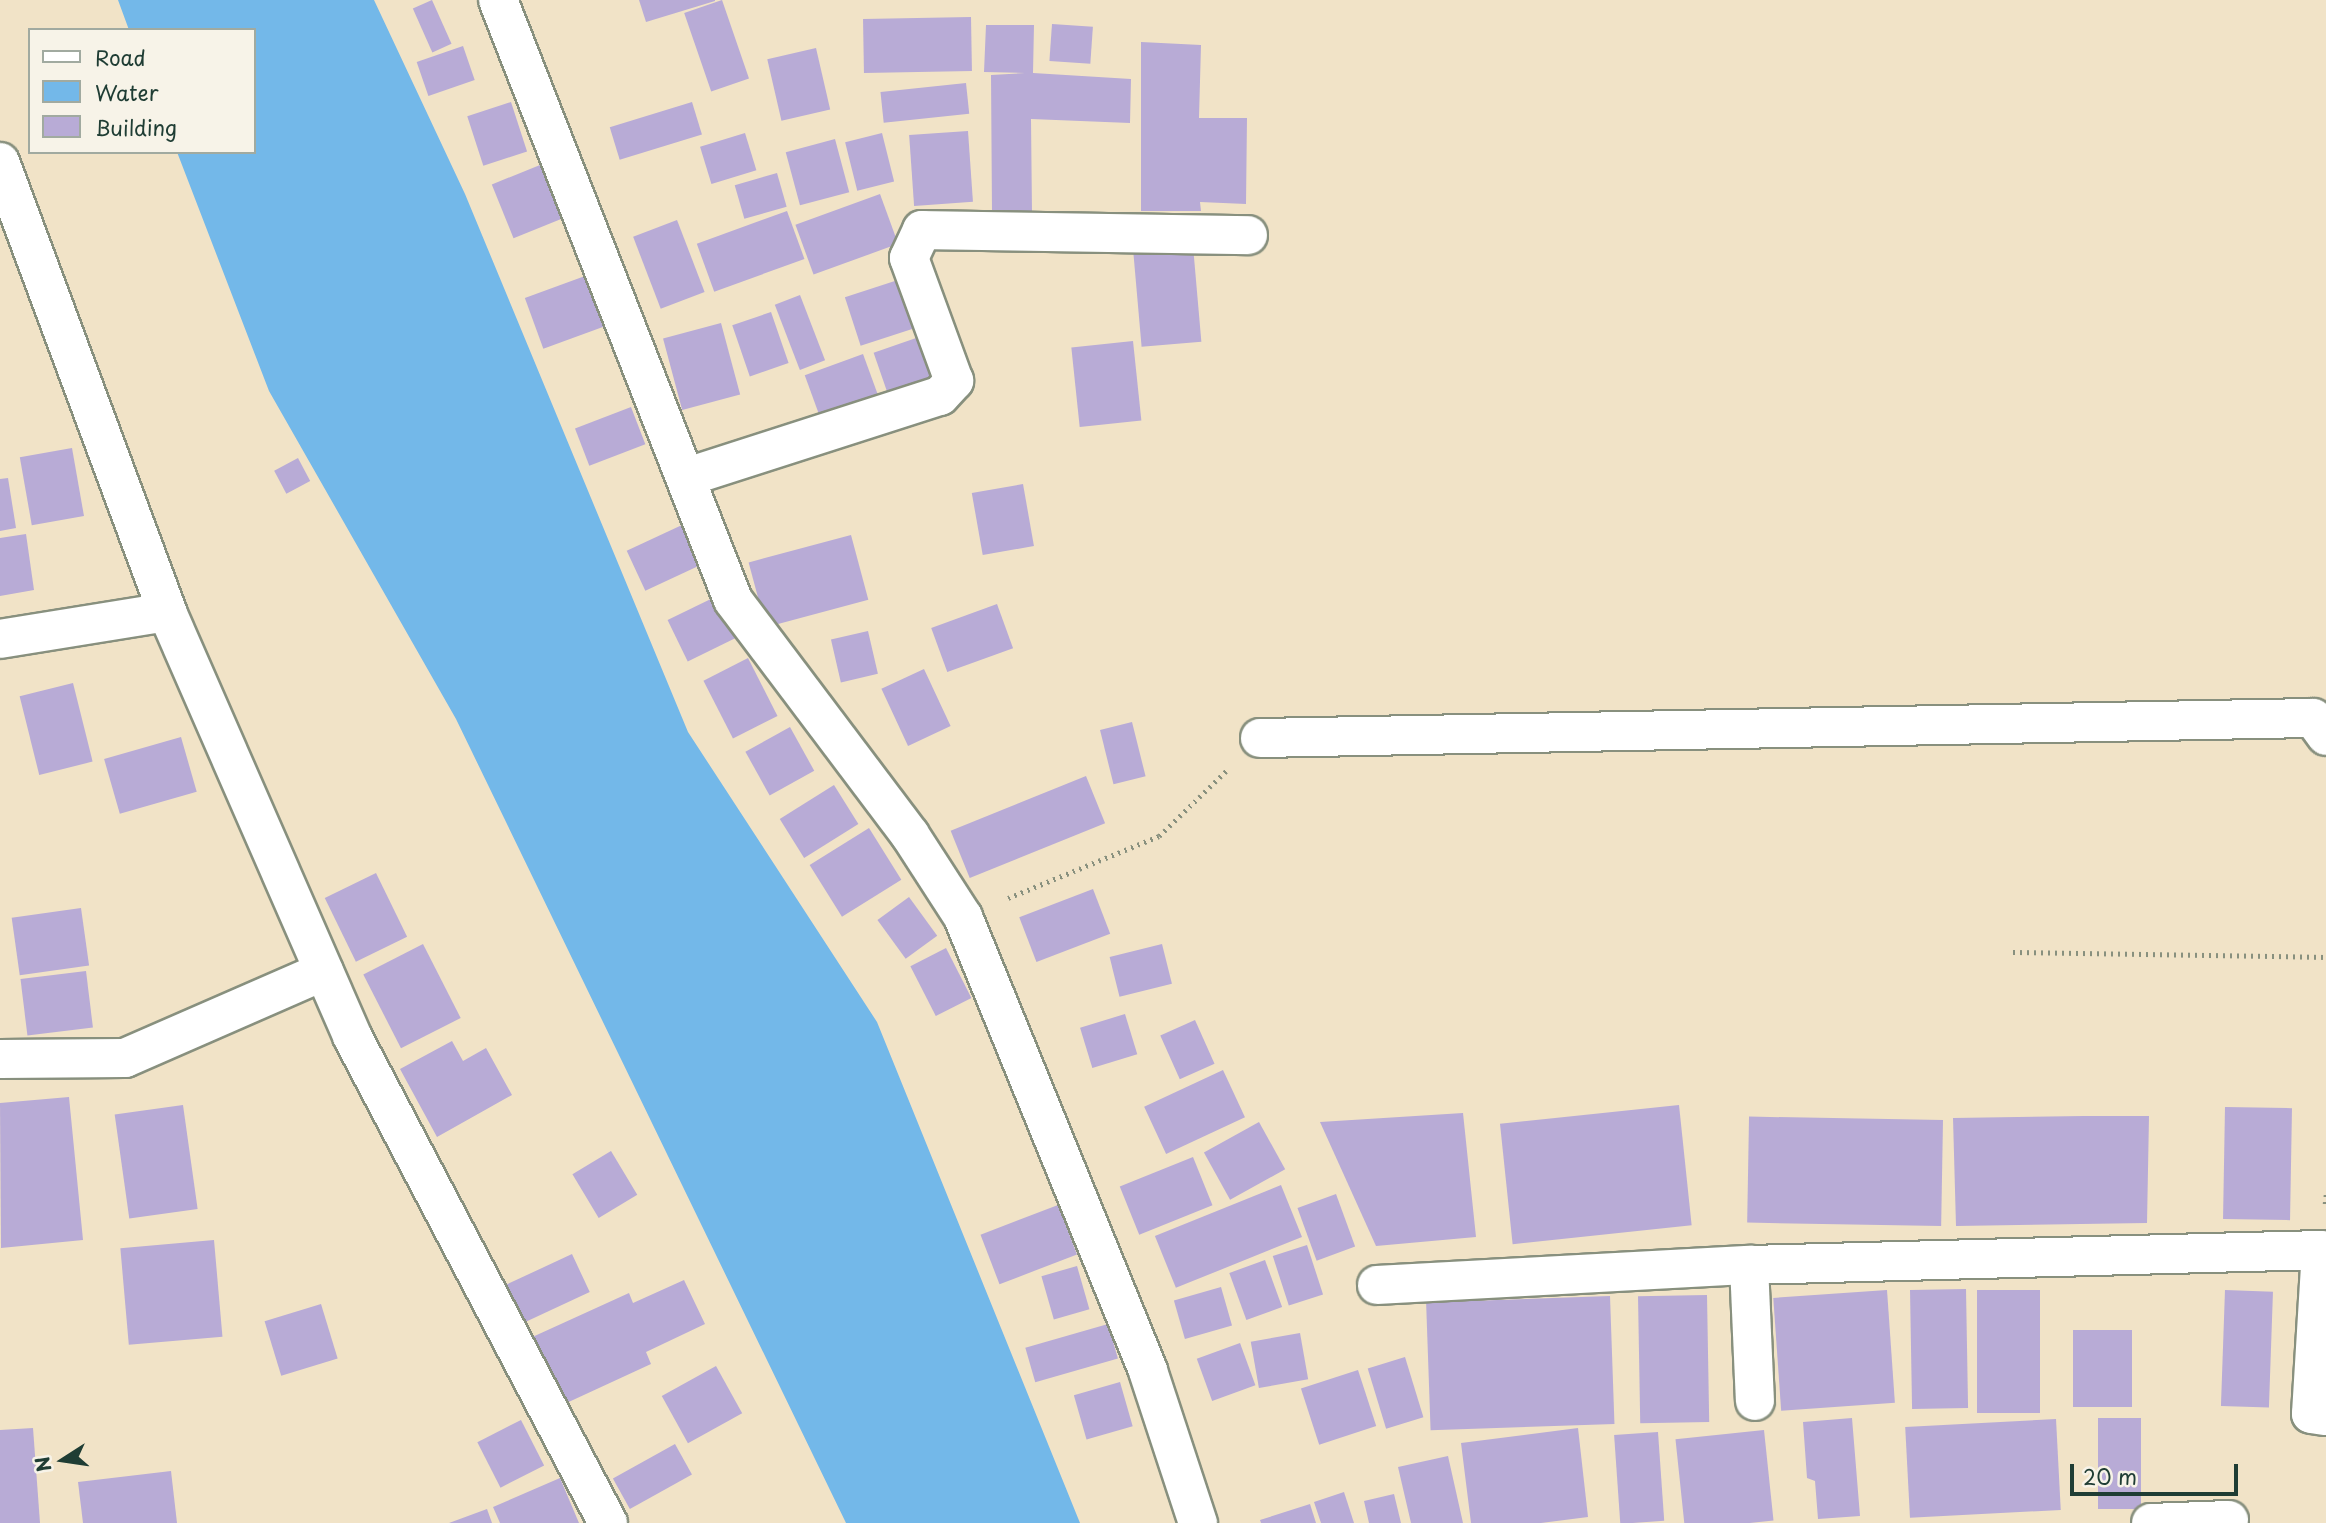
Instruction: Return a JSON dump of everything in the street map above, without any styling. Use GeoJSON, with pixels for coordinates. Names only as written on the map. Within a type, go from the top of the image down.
{"type":"FeatureCollection","features":[{"type":"Feature","properties":{"kind":"street"},"geometry":{"type":"LineString","coordinates":[[498,0],[733,600],[910,835],[963,917],[1147,1371],[1198,1523]]}},
{"type":"Feature","properties":{"kind":"street"},"geometry":{"type":"LineString","coordinates":[[0,162],[167,612],[352,1036],[608,1523]]}},
{"type":"Feature","properties":{"kind":"street"},"geometry":{"type":"LineString","coordinates":[[687,477],[940,396],[954,381],[909,258],[922,230],[1248,235]]}},
{"type":"Feature","properties":{"kind":"street"},"geometry":{"type":"LineString","coordinates":[[0,639],[167,612]]}},
{"type":"Feature","properties":{"kind":"street"},"geometry":{"type":"LineString","coordinates":[[1260,738],[2313,718],[2326,736]]}},
{"type":"Feature","properties":{"kind":"street"},"geometry":{"type":"LineString","coordinates":[[0,1059],[125,1058],[324,971]]}},
{"type":"Feature","properties":{"kind":"street"},"geometry":{"type":"LineString","coordinates":[[1377,1285],[1749,1265],[2321,1250],[2311,1414],[2326,1416]]}},
{"type":"Feature","properties":{"kind":"street"},"geometry":{"type":"LineString","coordinates":[[1749,1265],[1755,1401]]}},
{"type":"Feature","properties":{"kind":"street"},"geometry":{"type":"LineString","coordinates":[[2151,1523],[2229,1520]]}},
{"type":"Feature","properties":{"kind":"path"},"geometry":{"type":"LineString","coordinates":[[963,917],[1159,836],[1260,738]]}},
{"type":"Feature","properties":{"kind":"path"},"geometry":{"type":"LineString","coordinates":[[2013,951],[2326,957]]}},
{"type":"Feature","properties":{"kind":"water"},"geometry":{"type":"Polygon","coordinates":[[[118,0],[374,0],[465,194],[688,732],[877,1022],[1080,1523],[846,1523],[456,719],[269,391],[178,154],[256,154],[256,28],[128,28],[118,0]]]}},
{"type":"Feature","properties":{"kind":"building"},"geometry":{"type":"Polygon","coordinates":[[[432,0],[452,44],[432,52],[413,9],[432,0]]]}},
{"type":"Feature","properties":{"kind":"building"},"geometry":{"type":"Polygon","coordinates":[[[639,0],[715,0],[715,1],[646,22],[639,0]]]}},
{"type":"Feature","properties":{"kind":"building"},"geometry":{"type":"Polygon","coordinates":[[[722,0],[749,78],[711,92],[684,13],[722,0]]]}},
{"type":"Feature","properties":{"kind":"building"},"geometry":{"type":"Polygon","coordinates":[[[971,17],[972,71],[864,73],[863,19],[971,17]]]}},
{"type":"Feature","properties":{"kind":"building"},"geometry":{"type":"Polygon","coordinates":[[[1052,24],[1093,27],[1090,64],[1049,61],[1052,24]]]}},
{"type":"Feature","properties":{"kind":"building"},"geometry":{"type":"Polygon","coordinates":[[[986,25],[1034,25],[1033,73],[1131,79],[1130,123],[1031,119],[1032,213],[992,214],[991,75],[1025,73],[984,72],[986,25]]]}},
{"type":"Feature","properties":{"kind":"building"},"geometry":{"type":"Polygon","coordinates":[[[1141,42],[1201,45],[1199,118],[1247,118],[1246,204],[1200,202],[1201,211],[1141,211],[1141,42]]]}},
{"type":"Feature","properties":{"kind":"building"},"geometry":{"type":"Polygon","coordinates":[[[463,46],[475,80],[428,96],[417,62],[463,46]]]}},
{"type":"Feature","properties":{"kind":"building"},"geometry":{"type":"Polygon","coordinates":[[[816,48],[830,109],[781,121],[767,59],[816,48]]]}},
{"type":"Feature","properties":{"kind":"building"},"geometry":{"type":"Polygon","coordinates":[[[966,83],[969,114],[884,123],[880,92],[966,83]]]}},
{"type":"Feature","properties":{"kind":"building"},"geometry":{"type":"Polygon","coordinates":[[[511,102],[527,151],[483,166],[467,116],[511,102]]]}},
{"type":"Feature","properties":{"kind":"building"},"geometry":{"type":"Polygon","coordinates":[[[692,102],[702,135],[620,160],[610,127],[692,102]]]}},
{"type":"Feature","properties":{"kind":"building"},"geometry":{"type":"Polygon","coordinates":[[[968,131],[973,202],[914,206],[909,135],[968,131]]]}},
{"type":"Feature","properties":{"kind":"building"},"geometry":{"type":"Polygon","coordinates":[[[745,133],[756,170],[711,184],[700,147],[745,133]]]}},
{"type":"Feature","properties":{"kind":"building"},"geometry":{"type":"Polygon","coordinates":[[[882,133],[894,182],[857,191],[845,142],[882,133]]]}},
{"type":"Feature","properties":{"kind":"building"},"geometry":{"type":"Polygon","coordinates":[[[835,139],[849,192],[800,205],[786,152],[835,139]]]}},
{"type":"Feature","properties":{"kind":"building"},"geometry":{"type":"Polygon","coordinates":[[[540,165],[562,219],[514,238],[492,184],[540,165]]]}},
{"type":"Feature","properties":{"kind":"building"},"geometry":{"type":"Polygon","coordinates":[[[777,173],[787,207],[744,219],[735,185],[777,173]]]}},
{"type":"Feature","properties":{"kind":"building"},"geometry":{"type":"Polygon","coordinates":[[[880,194],[898,244],[814,275],[795,225],[880,194]]]}},
{"type":"Feature","properties":{"kind":"building"},"geometry":{"type":"Polygon","coordinates":[[[787,211],[804,259],[714,292],[697,244],[787,211]]]}},
{"type":"Feature","properties":{"kind":"building"},"geometry":{"type":"Polygon","coordinates":[[[677,220],[705,292],[661,309],[633,237],[677,220]]]}},
{"type":"Feature","properties":{"kind":"building"},"geometry":{"type":"Polygon","coordinates":[[[1193,246],[1201,342],[1142,347],[1133,251],[1193,246]]]}},
{"type":"Feature","properties":{"kind":"building"},"geometry":{"type":"Polygon","coordinates":[[[585,276],[603,327],[543,349],[525,298],[585,276]]]}},
{"type":"Feature","properties":{"kind":"building"},"geometry":{"type":"Polygon","coordinates":[[[901,279],[917,328],[861,346],[845,297],[901,279]]]}},
{"type":"Feature","properties":{"kind":"building"},"geometry":{"type":"Polygon","coordinates":[[[800,295],[825,360],[800,370],[775,305],[800,295]]]}},
{"type":"Feature","properties":{"kind":"building"},"geometry":{"type":"Polygon","coordinates":[[[771,312],[789,363],[750,376],[732,325],[771,312]]]}},
{"type":"Feature","properties":{"kind":"building"},"geometry":{"type":"Polygon","coordinates":[[[721,323],[740,394],[682,410],[663,339],[721,323]]]}},
{"type":"Feature","properties":{"kind":"building"},"geometry":{"type":"Polygon","coordinates":[[[919,337],[933,378],[888,393],[874,353],[919,337]]]}},
{"type":"Feature","properties":{"kind":"building"},"geometry":{"type":"Polygon","coordinates":[[[1133,341],[1141,421],[1080,427],[1071,347],[1133,341]]]}},
{"type":"Feature","properties":{"kind":"building"},"geometry":{"type":"Polygon","coordinates":[[[863,354],[878,395],[820,417],[805,375],[863,354]]]}},
{"type":"Feature","properties":{"kind":"building"},"geometry":{"type":"Polygon","coordinates":[[[631,407],[645,444],[589,466],[575,429],[631,407]]]}},
{"type":"Feature","properties":{"kind":"building"},"geometry":{"type":"Polygon","coordinates":[[[72,448],[84,516],[32,525],[20,457],[72,448]]]}},
{"type":"Feature","properties":{"kind":"building"},"geometry":{"type":"Polygon","coordinates":[[[298,458],[310,481],[286,494],[274,471],[298,458]]]}},
{"type":"Feature","properties":{"kind":"building"},"geometry":{"type":"Polygon","coordinates":[[[8,478],[16,528],[0,531],[0,479],[8,478]]]}},
{"type":"Feature","properties":{"kind":"building"},"geometry":{"type":"Polygon","coordinates":[[[1023,484],[1034,546],[983,555],[972,493],[1023,484]]]}},
{"type":"Feature","properties":{"kind":"building"},"geometry":{"type":"Polygon","coordinates":[[[682,525],[701,565],[645,591],[627,551],[682,525]]]}},
{"type":"Feature","properties":{"kind":"building"},"geometry":{"type":"Polygon","coordinates":[[[26,534],[34,590],[0,596],[0,538],[26,534]]]}},
{"type":"Feature","properties":{"kind":"building"},"geometry":{"type":"Polygon","coordinates":[[[851,535],[868,600],[766,627],[749,562],[851,535]]]}},
{"type":"Feature","properties":{"kind":"building"},"geometry":{"type":"Polygon","coordinates":[[[717,596],[737,637],[688,661],[668,620],[717,596]]]}},
{"type":"Feature","properties":{"kind":"building"},"geometry":{"type":"Polygon","coordinates":[[[997,604],[1013,648],[947,672],[931,628],[997,604]]]}},
{"type":"Feature","properties":{"kind":"building"},"geometry":{"type":"Polygon","coordinates":[[[868,631],[878,674],[841,682],[831,640],[868,631]]]}},
{"type":"Feature","properties":{"kind":"building"},"geometry":{"type":"Polygon","coordinates":[[[748,658],[778,716],[733,739],[703,681],[748,658]]]}},
{"type":"Feature","properties":{"kind":"building"},"geometry":{"type":"Polygon","coordinates":[[[924,669],[951,726],[908,746],[881,689],[924,669]]]}},
{"type":"Feature","properties":{"kind":"building"},"geometry":{"type":"Polygon","coordinates":[[[73,683],[93,762],[39,775],[20,696],[73,683]]]}},
{"type":"Feature","properties":{"kind":"building"},"geometry":{"type":"Polygon","coordinates":[[[1132,722],[1146,776],[1114,784],[1100,730],[1132,722]]]}},
{"type":"Feature","properties":{"kind":"building"},"geometry":{"type":"Polygon","coordinates":[[[790,727],[814,771],[770,795],[745,752],[790,727]]]}},
{"type":"Feature","properties":{"kind":"building"},"geometry":{"type":"Polygon","coordinates":[[[181,737],[197,792],[120,814],[104,759],[181,737]]]}},
{"type":"Feature","properties":{"kind":"building"},"geometry":{"type":"Polygon","coordinates":[[[1086,776],[1105,823],[970,878],[951,831],[1086,776]]]}},
{"type":"Feature","properties":{"kind":"building"},"geometry":{"type":"Polygon","coordinates":[[[834,785],[858,824],[804,858],[780,819],[834,785]]]}},
{"type":"Feature","properties":{"kind":"building"},"geometry":{"type":"Polygon","coordinates":[[[869,828],[901,880],[842,917],[810,865],[869,828]]]}},
{"type":"Feature","properties":{"kind":"building"},"geometry":{"type":"Polygon","coordinates":[[[376,873],[407,937],[356,962],[325,898],[376,873]]]}},
{"type":"Feature","properties":{"kind":"building"},"geometry":{"type":"Polygon","coordinates":[[[1093,889],[1110,934],[1036,962],[1019,917],[1093,889]]]}},
{"type":"Feature","properties":{"kind":"building"},"geometry":{"type":"Polygon","coordinates":[[[909,897],[937,936],[906,959],[877,920],[909,897]]]}},
{"type":"Feature","properties":{"kind":"building"},"geometry":{"type":"Polygon","coordinates":[[[81,908],[89,965],[20,975],[12,918],[81,908]]]}},
{"type":"Feature","properties":{"kind":"building"},"geometry":{"type":"Polygon","coordinates":[[[423,944],[461,1018],[401,1048],[363,974],[423,944]]]}},
{"type":"Feature","properties":{"kind":"building"},"geometry":{"type":"Polygon","coordinates":[[[1162,944],[1172,984],[1120,997],[1110,957],[1162,944]]]}},
{"type":"Feature","properties":{"kind":"building"},"geometry":{"type":"Polygon","coordinates":[[[946,948],[971,998],[936,1016],[910,966],[946,948]]]}},
{"type":"Feature","properties":{"kind":"building"},"geometry":{"type":"Polygon","coordinates":[[[86,971],[93,1028],[27,1036],[20,979],[86,971]]]}},
{"type":"Feature","properties":{"kind":"building"},"geometry":{"type":"Polygon","coordinates":[[[1125,1014],[1137,1054],[1092,1068],[1080,1028],[1125,1014]]]}},
{"type":"Feature","properties":{"kind":"building"},"geometry":{"type":"Polygon","coordinates":[[[1195,1020],[1215,1064],[1180,1079],[1160,1035],[1195,1020]]]}},
{"type":"Feature","properties":{"kind":"building"},"geometry":{"type":"Polygon","coordinates":[[[452,1041],[463,1061],[486,1048],[512,1095],[437,1137],[400,1069],[452,1041]]]}},
{"type":"Feature","properties":{"kind":"building"},"geometry":{"type":"Polygon","coordinates":[[[1223,1070],[1245,1117],[1166,1154],[1144,1107],[1223,1070]]]}},
{"type":"Feature","properties":{"kind":"building"},"geometry":{"type":"Polygon","coordinates":[[[69,1097],[83,1240],[1,1248],[0,1103],[69,1097]]]}},
{"type":"Feature","properties":{"kind":"building"},"geometry":{"type":"Polygon","coordinates":[[[183,1105],[198,1209],[129,1219],[115,1115],[183,1105]]]}},
{"type":"Feature","properties":{"kind":"building"},"geometry":{"type":"Polygon","coordinates":[[[1679,1105],[1692,1225],[1513,1244],[1500,1124],[1679,1105]]]}},
{"type":"Feature","properties":{"kind":"building"},"geometry":{"type":"Polygon","coordinates":[[[2225,1107],[2292,1108],[2290,1220],[2223,1219],[2225,1107]]]}},
{"type":"Feature","properties":{"kind":"building"},"geometry":{"type":"Polygon","coordinates":[[[1463,1113],[1476,1237],[1376,1246],[1320,1122],[1463,1113]]]}},
{"type":"Feature","properties":{"kind":"building"},"geometry":{"type":"Polygon","coordinates":[[[2149,1116],[2147,1223],[1956,1226],[1953,1118],[2149,1116]]]}},
{"type":"Feature","properties":{"kind":"building"},"geometry":{"type":"Polygon","coordinates":[[[1749,1117],[1943,1120],[1941,1226],[1747,1223],[1749,1117]]]}},
{"type":"Feature","properties":{"kind":"building"},"geometry":{"type":"Polygon","coordinates":[[[1259,1122],[1285,1169],[1230,1200],[1204,1153],[1259,1122]]]}},
{"type":"Feature","properties":{"kind":"building"},"geometry":{"type":"Polygon","coordinates":[[[611,1151],[637,1195],[599,1218],[572,1174],[611,1151]]]}},
{"type":"Feature","properties":{"kind":"building"},"geometry":{"type":"Polygon","coordinates":[[[1193,1157],[1212,1205],[1139,1235],[1120,1187],[1193,1157]]]}},
{"type":"Feature","properties":{"kind":"building"},"geometry":{"type":"Polygon","coordinates":[[[1281,1185],[1302,1237],[1176,1288],[1155,1236],[1281,1185]]]}},
{"type":"Feature","properties":{"kind":"building"},"geometry":{"type":"Polygon","coordinates":[[[1336,1194],[1355,1247],[1317,1261],[1297,1208],[1336,1194]]]}},
{"type":"Feature","properties":{"kind":"building"},"geometry":{"type":"Polygon","coordinates":[[[1058,1205],[1077,1254],[1000,1284],[981,1235],[1058,1205]]]}},
{"type":"Feature","properties":{"kind":"building"},"geometry":{"type":"Polygon","coordinates":[[[214,1240],[222,1337],[129,1345],[120,1248],[214,1240]]]}},
{"type":"Feature","properties":{"kind":"building"},"geometry":{"type":"Polygon","coordinates":[[[1307,1245],[1323,1294],[1289,1306],[1273,1256],[1307,1245]]]}},
{"type":"Feature","properties":{"kind":"building"},"geometry":{"type":"Polygon","coordinates":[[[572,1254],[590,1292],[520,1325],[502,1287],[572,1254]]]}},
{"type":"Feature","properties":{"kind":"building"},"geometry":{"type":"Polygon","coordinates":[[[1265,1260],[1282,1307],[1246,1320],[1229,1273],[1265,1260]]]}},
{"type":"Feature","properties":{"kind":"building"},"geometry":{"type":"Polygon","coordinates":[[[1077,1266],[1089,1309],[1054,1319],[1041,1276],[1077,1266]]]}},
{"type":"Feature","properties":{"kind":"building"},"geometry":{"type":"Polygon","coordinates":[[[684,1280],[705,1324],[646,1352],[651,1364],[560,1406],[528,1339],[629,1293],[633,1303],[684,1280]]]}},
{"type":"Feature","properties":{"kind":"building"},"geometry":{"type":"Polygon","coordinates":[[[1221,1287],[1232,1325],[1185,1339],[1174,1301],[1221,1287]]]}},
{"type":"Feature","properties":{"kind":"building"},"geometry":{"type":"Polygon","coordinates":[[[1966,1289],[1968,1408],[1912,1409],[1910,1290],[1966,1289]]]}},
{"type":"Feature","properties":{"kind":"building"},"geometry":{"type":"Polygon","coordinates":[[[1887,1290],[1895,1403],[1781,1411],[1773,1298],[1887,1290]]]}},
{"type":"Feature","properties":{"kind":"building"},"geometry":{"type":"Polygon","coordinates":[[[1977,1290],[2040,1290],[2040,1413],[1977,1413],[1977,1290]]]}},
{"type":"Feature","properties":{"kind":"building"},"geometry":{"type":"Polygon","coordinates":[[[2225,1290],[2273,1292],[2269,1408],[2221,1406],[2225,1290]]]}},
{"type":"Feature","properties":{"kind":"building"},"geometry":{"type":"Polygon","coordinates":[[[1707,1295],[1709,1422],[1640,1423],[1638,1296],[1707,1295]]]}},
{"type":"Feature","properties":{"kind":"building"},"geometry":{"type":"Polygon","coordinates":[[[1610,1296],[1614,1424],[1431,1430],[1426,1302],[1610,1296]]]}},
{"type":"Feature","properties":{"kind":"building"},"geometry":{"type":"Polygon","coordinates":[[[321,1304],[338,1359],[281,1376],[265,1321],[321,1304]]]}},
{"type":"Feature","properties":{"kind":"building"},"geometry":{"type":"Polygon","coordinates":[[[1108,1324],[1118,1359],[1035,1382],[1025,1348],[1108,1324]]]}},
{"type":"Feature","properties":{"kind":"building"},"geometry":{"type":"Polygon","coordinates":[[[2073,1330],[2132,1330],[2132,1407],[2073,1407],[2073,1330]]]}},
{"type":"Feature","properties":{"kind":"building"},"geometry":{"type":"Polygon","coordinates":[[[1300,1333],[1308,1379],[1259,1388],[1251,1342],[1300,1333]]]}},
{"type":"Feature","properties":{"kind":"building"},"geometry":{"type":"Polygon","coordinates":[[[1240,1343],[1255,1385],[1212,1401],[1197,1359],[1240,1343]]]}},
{"type":"Feature","properties":{"kind":"building"},"geometry":{"type":"Polygon","coordinates":[[[1405,1357],[1423,1417],[1386,1429],[1368,1368],[1405,1357]]]}},
{"type":"Feature","properties":{"kind":"building"},"geometry":{"type":"Polygon","coordinates":[[[716,1366],[742,1413],[688,1443],[662,1396],[716,1366]]]}},
{"type":"Feature","properties":{"kind":"building"},"geometry":{"type":"Polygon","coordinates":[[[1358,1370],[1376,1426],[1319,1445],[1301,1389],[1358,1370]]]}},
{"type":"Feature","properties":{"kind":"building"},"geometry":{"type":"Polygon","coordinates":[[[1120,1382],[1133,1426],[1087,1439],[1074,1395],[1120,1382]]]}},
{"type":"Feature","properties":{"kind":"building"},"geometry":{"type":"Polygon","coordinates":[[[1852,1418],[1860,1516],[1818,1519],[1815,1481],[1807,1478],[1803,1422],[1852,1418]]]}},
{"type":"Feature","properties":{"kind":"building"},"geometry":{"type":"Polygon","coordinates":[[[2098,1418],[2141,1418],[2141,1509],[2098,1509],[2098,1418]]]}},
{"type":"Feature","properties":{"kind":"building"},"geometry":{"type":"Polygon","coordinates":[[[2056,1419],[2061,1510],[1910,1518],[1905,1427],[2056,1419]]]}},
{"type":"Feature","properties":{"kind":"building"},"geometry":{"type":"Polygon","coordinates":[[[521,1420],[544,1465],[500,1488],[477,1442],[521,1420]]]}},
{"type":"Feature","properties":{"kind":"building"},"geometry":{"type":"Polygon","coordinates":[[[33,1428],[40,1523],[0,1523],[0,1430],[33,1428]]]}},
{"type":"Feature","properties":{"kind":"building"},"geometry":{"type":"Polygon","coordinates":[[[1578,1428],[1588,1517],[1541,1523],[1471,1523],[1461,1443],[1578,1428]]]}},
{"type":"Feature","properties":{"kind":"building"},"geometry":{"type":"Polygon","coordinates":[[[1764,1430],[1774,1521],[1684,1523],[1675,1439],[1764,1430]]]}},
{"type":"Feature","properties":{"kind":"building"},"geometry":{"type":"Polygon","coordinates":[[[1658,1432],[1664,1521],[1620,1523],[1614,1435],[1658,1432]]]}},
{"type":"Feature","properties":{"kind":"building"},"geometry":{"type":"Polygon","coordinates":[[[675,1444],[692,1475],[630,1509],[613,1478],[675,1444]]]}},
{"type":"Feature","properties":{"kind":"building"},"geometry":{"type":"Polygon","coordinates":[[[1448,1456],[1463,1523],[1411,1523],[1398,1467],[1448,1456]]]}},
{"type":"Feature","properties":{"kind":"building"},"geometry":{"type":"Polygon","coordinates":[[[171,1471],[177,1523],[83,1523],[78,1482],[171,1471]]]}},
{"type":"Feature","properties":{"kind":"building"},"geometry":{"type":"Polygon","coordinates":[[[560,1478],[579,1523],[500,1523],[493,1507],[560,1478]]]}},
{"type":"Feature","properties":{"kind":"building"},"geometry":{"type":"Polygon","coordinates":[[[1344,1492],[1354,1523],[1321,1523],[1314,1502],[1344,1492]]]}},
{"type":"Feature","properties":{"kind":"building"},"geometry":{"type":"Polygon","coordinates":[[[1394,1494],[1401,1523],[1369,1523],[1364,1501],[1394,1494]]]}},
{"type":"Feature","properties":{"kind":"building"},"geometry":{"type":"Polygon","coordinates":[[[1310,1504],[1316,1523],[1261,1523],[1260,1520],[1310,1504]]]}},
{"type":"Feature","properties":{"kind":"building"},"geometry":{"type":"Polygon","coordinates":[[[487,1509],[492,1523],[449,1523],[487,1509]]]}}]}
